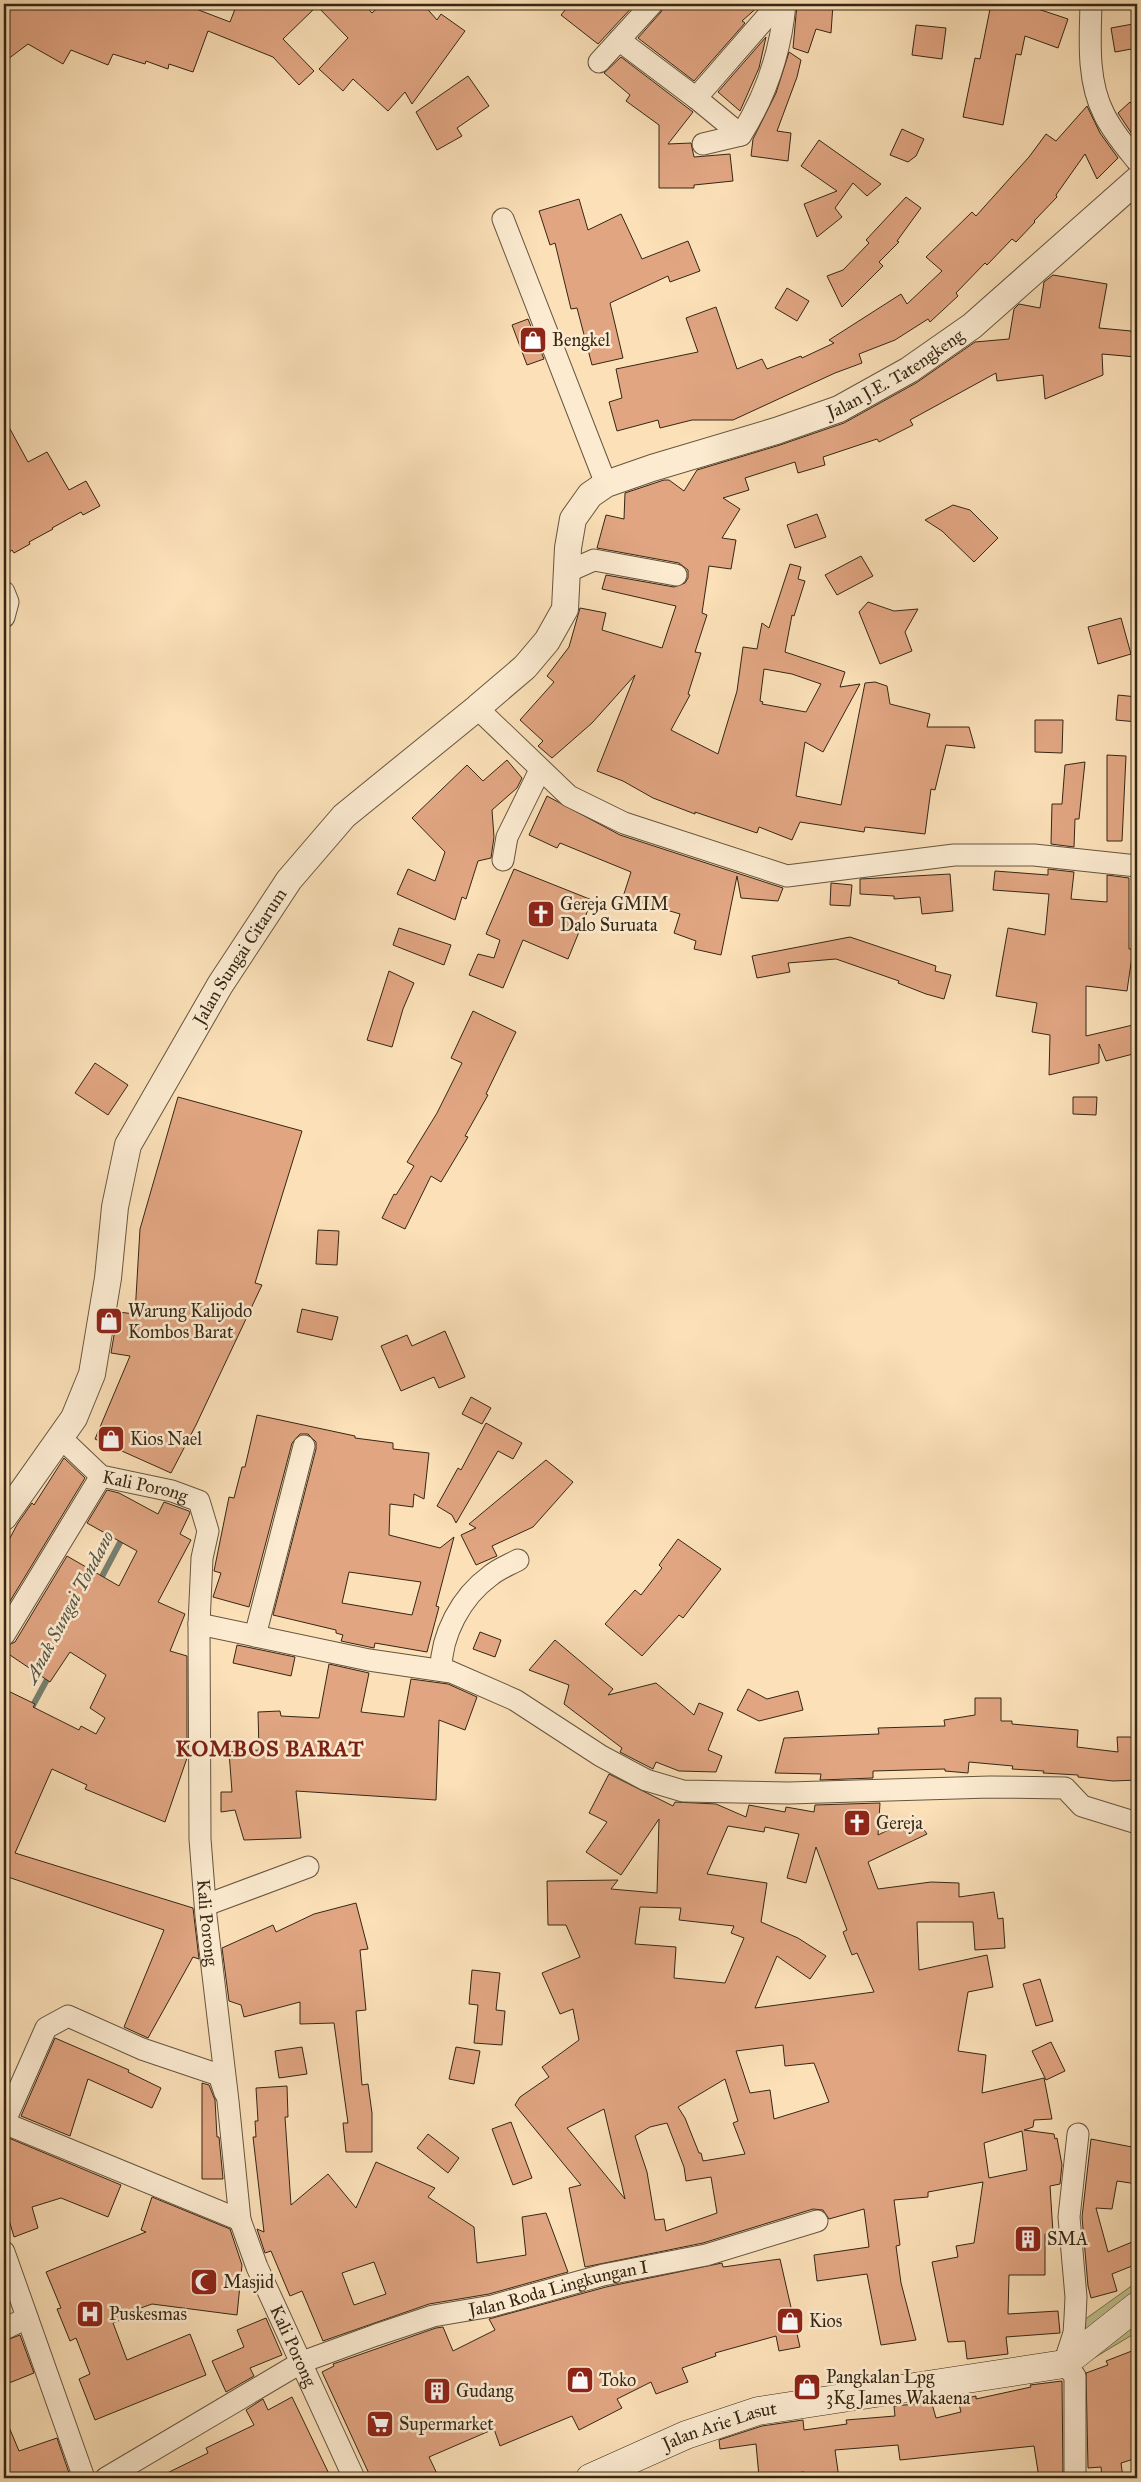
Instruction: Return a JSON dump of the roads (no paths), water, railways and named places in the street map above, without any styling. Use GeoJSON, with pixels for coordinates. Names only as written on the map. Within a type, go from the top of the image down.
{"type":"FeatureCollection","features":[{"type":"Feature","properties":{"kind":"main road","name":"Jalan Arie Lasut"},"geometry":{"type":"LineString","coordinates":[[590,2478],[686,2435],[758,2411],[1064,2364],[1137,2306]]}},
{"type":"Feature","properties":{"kind":"street"},"geometry":{"type":"LineString","coordinates":[[599,62],[652,4]]}},
{"type":"Feature","properties":{"kind":"street"},"geometry":{"type":"LineString","coordinates":[[696,98],[778,4]]}},
{"type":"Feature","properties":{"kind":"street"},"geometry":{"type":"LineString","coordinates":[[703,144],[741,135],[754,115],[778,50],[785,4]]}},
{"type":"Feature","properties":{"kind":"street"},"geometry":{"type":"LineString","coordinates":[[1091,4],[1090,58],[1097,97],[1104,115],[1117,136],[1137,161]]}},
{"type":"Feature","properties":{"kind":"street"},"geometry":{"type":"LineString","coordinates":[[619,40],[696,98],[741,135]]}},
{"type":"Feature","properties":{"kind":"street","name":"Jalan J.E. Tatengkeng"},"geometry":{"type":"LineString","coordinates":[[606,484],[840,409],[909,370],[972,326],[1137,180]]}},
{"type":"Feature","properties":{"kind":"street"},"geometry":{"type":"LineString","coordinates":[[503,218],[606,484]]}},
{"type":"Feature","properties":{"kind":"street","name":"Jalan Sungai Citarum"},"geometry":{"type":"LineString","coordinates":[[7,1505],[74,1418],[92,1374],[108,1278],[115,1207],[128,1145],[220,985],[289,880],[344,816],[477,708],[524,667],[548,642],[565,609],[569,571],[568,548],[573,519],[590,495],[606,484]]}},
{"type":"Feature","properties":{"kind":"street"},"geometry":{"type":"LineString","coordinates":[[569,571],[594,560],[676,575]]}},
{"type":"Feature","properties":{"kind":"street"},"geometry":{"type":"LineString","coordinates":[[4,592],[8,602],[4,617]]}},
{"type":"Feature","properties":{"kind":"street"},"geometry":{"type":"LineString","coordinates":[[477,708],[569,796],[624,823],[787,876],[954,855],[1034,855],[1137,866]]}},
{"type":"Feature","properties":{"kind":"street"},"geometry":{"type":"LineString","coordinates":[[503,860],[507,837],[540,770]]}},
{"type":"Feature","properties":{"kind":"street","name":"Kali Porong"},"geometry":{"type":"LineString","coordinates":[[60,1437],[101,1476],[172,1492],[199,1501],[208,1531],[203,1546],[200,1624],[200,1839],[240,2220],[257,2267],[354,2478]]}},
{"type":"Feature","properties":{"kind":"street"},"geometry":{"type":"LineString","coordinates":[[255,1636],[304,1446]]}},
{"type":"Feature","properties":{"kind":"street"},"geometry":{"type":"LineString","coordinates":[[4,1635],[101,1476]]}},
{"type":"Feature","properties":{"kind":"street"},"geometry":{"type":"LineString","coordinates":[[441,1670],[441,1654],[456,1614],[490,1576],[518,1560]]}},
{"type":"Feature","properties":{"kind":"street"},"geometry":{"type":"LineString","coordinates":[[200,1624],[368,1660],[451,1672],[515,1700],[601,1756],[646,1780],[682,1791],[789,1794],[990,1787],[1066,1788],[1082,1806],[1137,1823]]}},
{"type":"Feature","properties":{"kind":"street"},"geometry":{"type":"LineString","coordinates":[[206,1906],[308,1867]]}},
{"type":"Feature","properties":{"kind":"street"},"geometry":{"type":"LineString","coordinates":[[228,2101],[219,2075],[142,2048],[68,2016],[46,2028],[4,2123],[240,2220]]}},
{"type":"Feature","properties":{"kind":"street"},"geometry":{"type":"LineString","coordinates":[[1075,2478],[1075,2376],[1064,2364],[1074,2333],[1075,2318],[1076,2297],[1070,2217],[1078,2134]]}},
{"type":"Feature","properties":{"kind":"street","name":"Jalan Roda Lingkungan I"},"geometry":{"type":"LineString","coordinates":[[106,2478],[302,2362],[433,2316],[492,2306],[604,2275],[706,2255],[817,2221]]}},
{"type":"Feature","properties":{"kind":"street"},"geometry":{"type":"LineString","coordinates":[[4,2252],[84,2478]]}},
{"type":"Feature","properties":{"kind":"street"},"geometry":{"type":"LineString","coordinates":[[4,2330],[27,2318]]}},
{"type":"Feature","properties":{"kind":"waterway","name":"Anak Sungai Tondano"},"geometry":{"type":"LineString","coordinates":[[98,1584],[124,1535]]}},
{"type":"Feature","properties":{"kind":"waterway","name":"Anak Sungai Tondano"},"geometry":{"type":"LineString","coordinates":[[31,1709],[50,1674]]}},
{"type":"Feature","properties":{"kind":"place","name":"Bengkel"},"geometry":{"type":"Point","coordinates":[533,340]}},
{"type":"Feature","properties":{"kind":"place","name":"Gereja GMIM Dalo Suruata"},"geometry":{"type":"Point","coordinates":[541,914]}},
{"type":"Feature","properties":{"kind":"place","name":"Warung Kalijodo Kombos Barat"},"geometry":{"type":"Point","coordinates":[109,1321]}},
{"type":"Feature","properties":{"kind":"place","name":"Kios Nael"},"geometry":{"type":"Point","coordinates":[111,1439]}},
{"type":"Feature","properties":{"kind":"place","name":"Gereja"},"geometry":{"type":"Point","coordinates":[857,1823]}},
{"type":"Feature","properties":{"kind":"place","name":"SMA"},"geometry":{"type":"Point","coordinates":[1028,2239]}},
{"type":"Feature","properties":{"kind":"place","name":"Masjid"},"geometry":{"type":"Point","coordinates":[204,2282]}},
{"type":"Feature","properties":{"kind":"place","name":"Puskesmas"},"geometry":{"type":"Point","coordinates":[90,2314]}},
{"type":"Feature","properties":{"kind":"place","name":"Kios"},"geometry":{"type":"Point","coordinates":[790,2321]}},
{"type":"Feature","properties":{"kind":"place","name":"Toko"},"geometry":{"type":"Point","coordinates":[580,2380]}},
{"type":"Feature","properties":{"kind":"place","name":"Pangkalan Lpg 3Kg James Wakaena"},"geometry":{"type":"Point","coordinates":[807,2387]}},
{"type":"Feature","properties":{"kind":"place","name":"Gudang"},"geometry":{"type":"Point","coordinates":[437,2391]}},
{"type":"Feature","properties":{"kind":"place","name":"Supermarket"},"geometry":{"type":"Point","coordinates":[380,2424]}},
{"type":"Feature","properties":{"kind":"district","name":"KOMBOS BARAT"},"geometry":{"type":"Point","coordinates":[270,1748]}}]}
